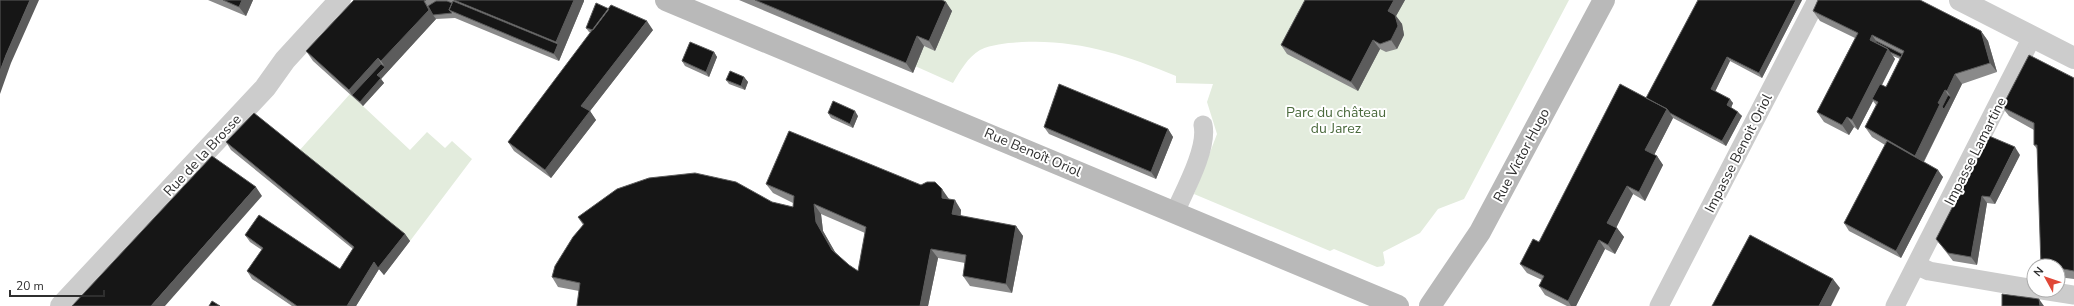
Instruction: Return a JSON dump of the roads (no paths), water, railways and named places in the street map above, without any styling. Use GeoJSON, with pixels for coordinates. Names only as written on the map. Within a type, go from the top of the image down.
{"type":"FeatureCollection","features":[{"type":"Feature","properties":{"kind":"main road","name":"Rue Benoît Oriol"},"geometry":{"type":"LineString","coordinates":[[666,0],[1398,306]]}},
{"type":"Feature","properties":{"kind":"main road","name":"Rue Victor Hugo"},"geometry":{"type":"LineString","coordinates":[[1430,306],[1476,238],[1604,0]]}},
{"type":"Feature","properties":{"kind":"street","name":"Rue de la Brosse"},"geometry":{"type":"LineString","coordinates":[[61,306],[265,88],[285,60],[340,0]]}},
{"type":"Feature","properties":{"kind":"street"},"geometry":{"type":"LineString","coordinates":[[1960,0],[2074,58]]}},
{"type":"Feature","properties":{"kind":"lane","name":"Impasse Benoit Oriol"},"geometry":{"type":"LineString","coordinates":[[1659,306],[1817,0]]}},
{"type":"Feature","properties":{"kind":"lane","name":"Impasse Lamartine"},"geometry":{"type":"LineString","coordinates":[[1895,306],[2032,37]]}},
{"type":"Feature","properties":{"kind":"lane"},"geometry":{"type":"LineString","coordinates":[[1175,212],[1200,151],[1205,134],[1203,125]]}},
{"type":"Feature","properties":{"kind":"lane"},"geometry":{"type":"LineString","coordinates":[[1916,265],[1929,271],[2026,288]]}},
{"type":"Feature","properties":{"kind":"park label","name":"Parc du château du Jarez"},"geometry":{"type":"Point","coordinates":[1336,120]}}]}
